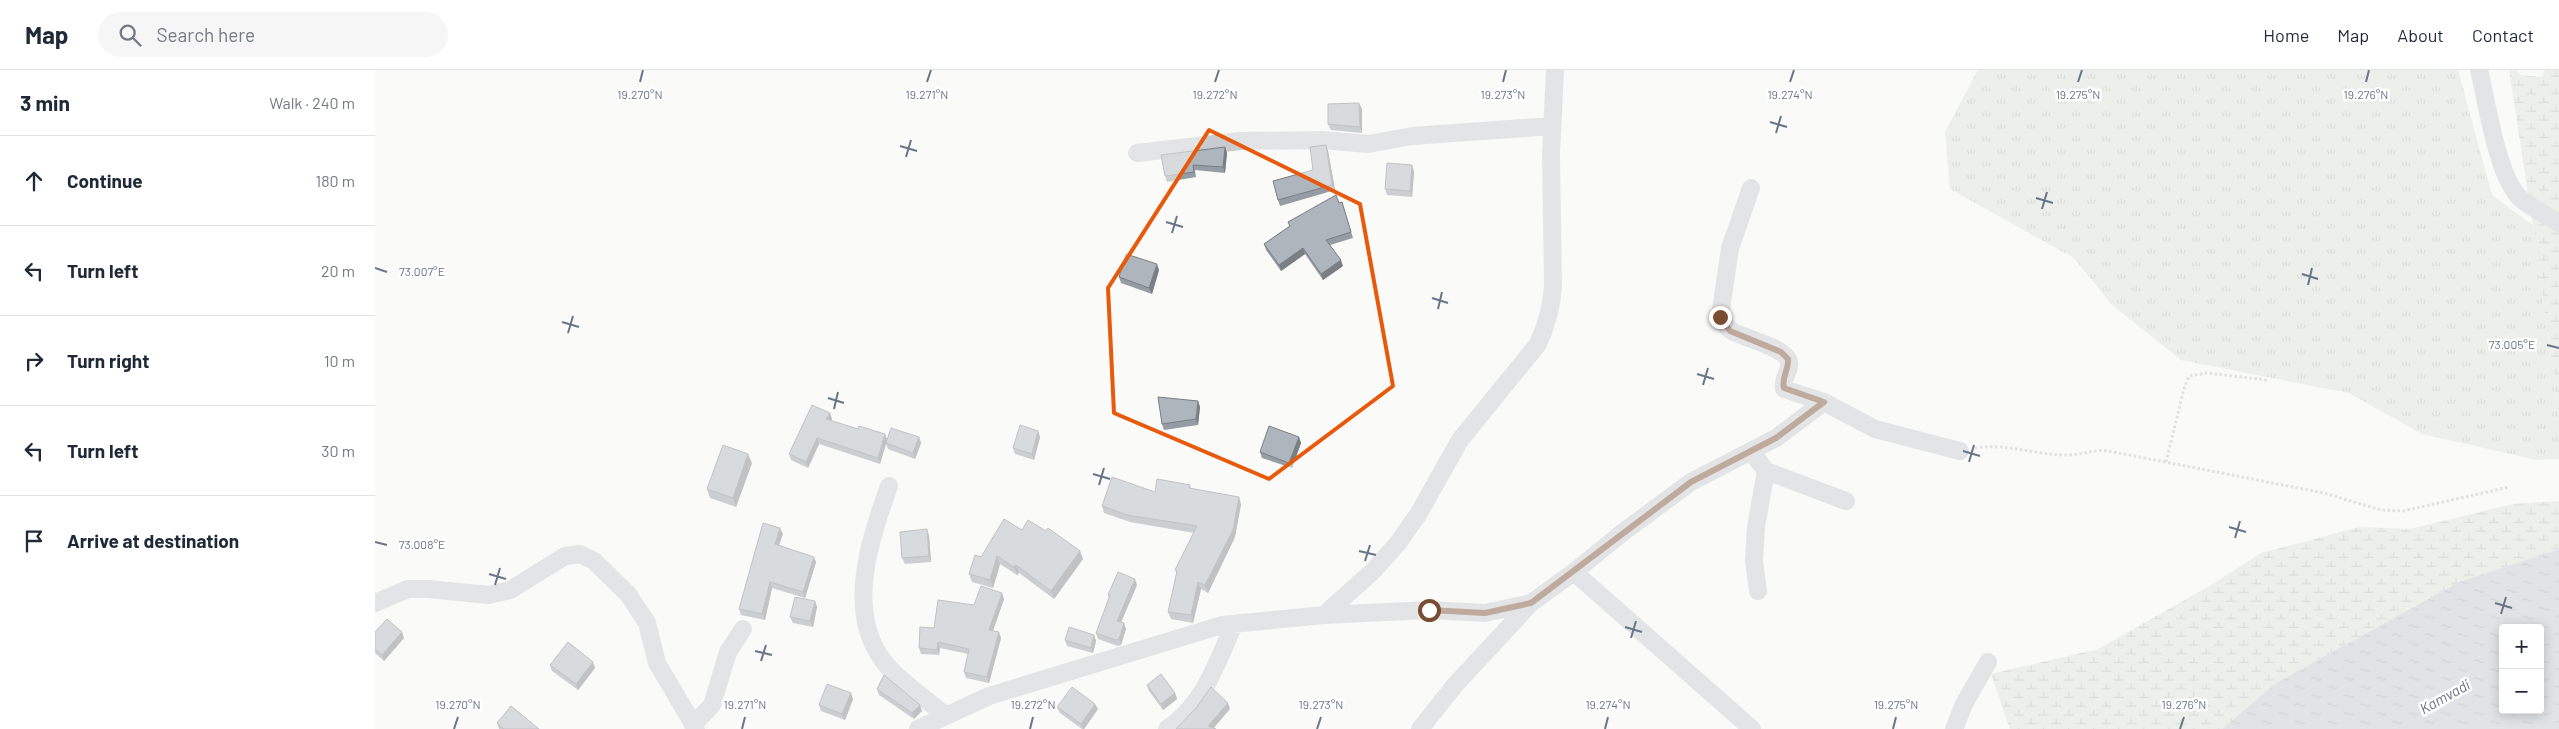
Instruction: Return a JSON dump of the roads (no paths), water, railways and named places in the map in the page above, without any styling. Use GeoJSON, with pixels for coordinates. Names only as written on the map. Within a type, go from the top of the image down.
{"type":"FeatureCollection","features":[{"type":"Feature","properties":{"kind":"street"},"geometry":{"type":"LineString","coordinates":[[1323,615],[1373,571],[1398,543],[1419,513],[1460,440],[1532,351],[1546,326],[1553,303],[1552,126],[1555,70]]}},
{"type":"Feature","properties":{"kind":"street"},"geometry":{"type":"LineString","coordinates":[[2479,70],[2500,158],[2508,178],[2520,198],[2559,223]]}},
{"type":"Feature","properties":{"kind":"street"},"geometry":{"type":"LineString","coordinates":[[1137,153],[1240,141],[1322,140],[1368,144],[1412,136],[1552,126]]}},
{"type":"Feature","properties":{"kind":"street"},"geometry":{"type":"LineString","coordinates":[[1751,188],[1729,248],[1720,317],[1730,331],[1781,352],[1788,359],[1789,368],[1783,384],[1784,388],[1824,402],[1875,428],[1960,451]]}},
{"type":"Feature","properties":{"kind":"street"},"geometry":{"type":"LineString","coordinates":[[1420,729],[1455,684],[1531,603],[1574,572],[1622,532],[1691,482],[1776,438],[1824,402]]}},
{"type":"Feature","properties":{"kind":"street"},"geometry":{"type":"LineString","coordinates":[[1751,452],[1766,472],[1846,501]]}},
{"type":"Feature","properties":{"kind":"street"},"geometry":{"type":"LineString","coordinates":[[1758,591],[1754,561],[1756,527],[1766,472]]}},
{"type":"Feature","properties":{"kind":"street"},"geometry":{"type":"LineString","coordinates":[[889,486],[867,557],[865,612],[868,630],[875,648],[885,664],[945,715]]}},
{"type":"Feature","properties":{"kind":"street"},"geometry":{"type":"LineString","coordinates":[[375,603],[408,589],[428,588],[489,595],[503,592],[529,580],[565,556],[580,554],[594,561],[628,594],[647,623],[657,663],[694,727],[712,705],[728,652],[743,629]]}},
{"type":"Feature","properties":{"kind":"street"},"geometry":{"type":"LineString","coordinates":[[1574,572],[1752,729]]}},
{"type":"Feature","properties":{"kind":"street"},"geometry":{"type":"LineString","coordinates":[[918,729],[989,696],[1222,625],[1323,615],[1429,610],[1485,613],[1531,603]]}},
{"type":"Feature","properties":{"kind":"street"},"geometry":{"type":"LineString","coordinates":[[1167,729],[1181,720],[1205,691],[1234,624]]}},
{"type":"Feature","properties":{"kind":"street"},"geometry":{"type":"LineString","coordinates":[[1955,725],[1964,704],[1988,662]]}},
{"type":"Feature","properties":{"kind":"water","name":"Kamvadi"},"geometry":{"type":"Polygon","coordinates":[[[2559,549],[2559,729],[2222,729],[2276,683],[2459,582],[2559,549]]]}}]}
